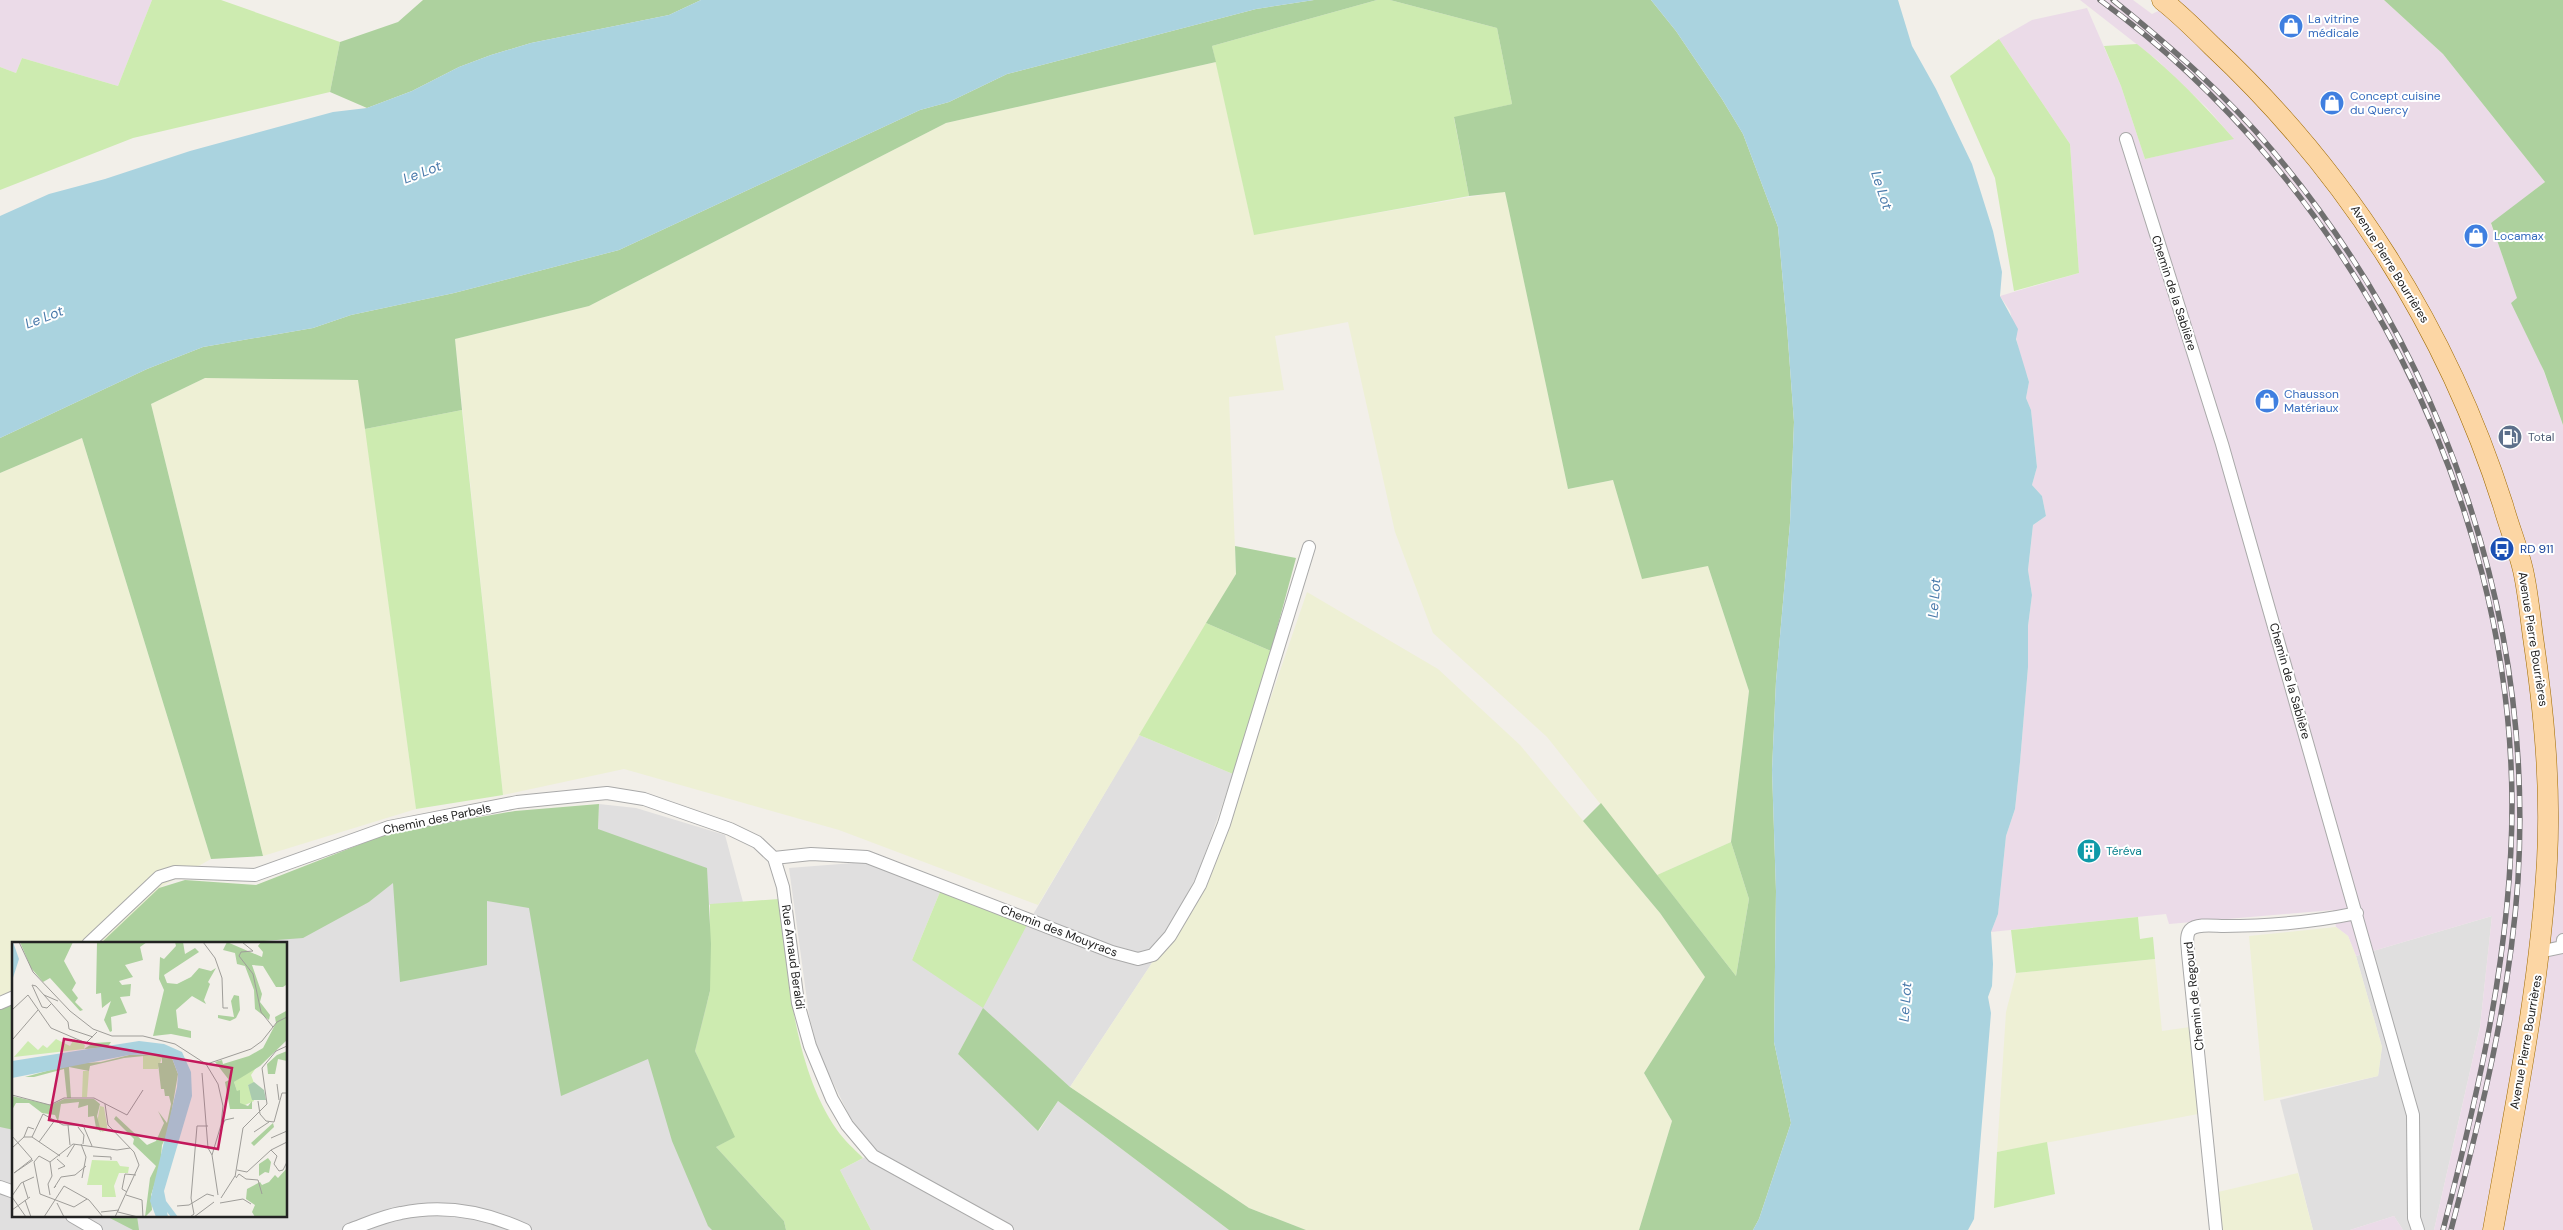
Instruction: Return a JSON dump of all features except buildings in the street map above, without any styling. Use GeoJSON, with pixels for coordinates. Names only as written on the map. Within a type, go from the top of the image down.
{"type":"FeatureCollection","features":[{"type":"Feature","properties":{"kind":"main road","name":"Avenue Pierre Bourrières"},"geometry":{"type":"LineString","coordinates":[[2170,2],[2251,82],[2346,194],[2429,326],[2480,441],[2523,571],[2545,716],[2548,785],[2547,860],[2540,952],[2494,1230]]}},
{"type":"Feature","properties":{"kind":"street","name":"Chemin de la Sablière"},"geometry":{"type":"LineString","coordinates":[[2126,139],[2222,444],[2357,913],[2413,1116],[2414,1218],[2418,1230]]}},
{"type":"Feature","properties":{"kind":"street","name":"Chemin des Mouyracs"},"geometry":{"type":"LineString","coordinates":[[774,858],[804,855],[867,856],[1112,952],[1138,959],[1153,955],[1170,936],[1200,885],[1224,824],[1309,547]]}},
{"type":"Feature","properties":{"kind":"street","name":"Chemin des Parbels"},"geometry":{"type":"LineString","coordinates":[[90,942],[159,877],[175,872],[255,875],[389,827],[517,802],[608,793],[644,799],[730,829],[757,842],[774,858]]}},
{"type":"Feature","properties":{"kind":"street","name":"Rue Arnaud Beraldi"},"geometry":{"type":"LineString","coordinates":[[774,858],[783,887],[798,1003],[810,1046],[832,1099],[847,1124],[873,1156],[1007,1230]]}},
{"type":"Feature","properties":{"kind":"street","name":"Chemin de Regourd"},"geometry":{"type":"LineString","coordinates":[[2216,1230],[2187,938],[2190,930],[2197,927],[2242,926],[2337,917],[2357,913]]}},
{"type":"Feature","properties":{"kind":"street"},"geometry":{"type":"LineString","coordinates":[[2540,952],[2562,948],[2563,940]]}},
{"type":"Feature","properties":{"kind":"street"},"geometry":{"type":"LineString","coordinates":[[0,1003],[12,998]]}},
{"type":"Feature","properties":{"kind":"street"},"geometry":{"type":"LineString","coordinates":[[0,1187],[12,1191]]}},
{"type":"Feature","properties":{"kind":"street"},"geometry":{"type":"LineString","coordinates":[[349,1230],[400,1213],[457,1209],[506,1221],[525,1230]]}},
{"type":"Feature","properties":{"kind":"street"},"geometry":{"type":"LineString","coordinates":[[75,1218],[90,1228]]}},
{"type":"Feature","properties":{"kind":"shaded area"},"geometry":{"type":"Polygon","coordinates":[[[0,0],[152,0],[118,86],[22,58],[16,73],[0,67],[0,0]]]}},
{"type":"Feature","properties":{"kind":"shaded area"},"geometry":{"type":"Polygon","coordinates":[[[2080,0],[2133,0],[2152,14],[2180,0],[2384,0],[2443,54],[2545,182],[2491,224],[2563,425],[2563,1230],[2434,1230],[2480,1027],[2492,916],[2356,956],[2348,936],[2336,927],[2333,910],[2169,924],[2166,914],[1991,932],[1998,914],[2006,836],[2015,809],[2020,762],[2028,667],[2028,626],[2032,595],[2028,570],[2033,525],[2046,516],[2042,496],[2032,485],[2037,467],[2031,410],[2026,398],[2029,382],[2023,368],[2010,311],[2000,296],[2079,273],[2070,144],[1999,39],[2032,20],[2087,8],[2121,86],[2145,159],[2233,138],[2207,108],[2157,60],[2080,0]]]}},
{"type":"Feature","properties":{"kind":"shaded area"},"geometry":{"type":"Polygon","coordinates":[[[1139,735],[1233,774],[1199,871],[1150,966],[1070,1087],[983,1009],[958,1054],[1039,1131],[1058,1101],[1229,1230],[871,1230],[840,1170],[875,1152],[850,1117],[819,1054],[809,1015],[789,868],[866,862],[940,892],[912,960],[1028,923],[1139,735]]]}},
{"type":"Feature","properties":{"kind":"shaded area"},"geometry":{"type":"Polygon","coordinates":[[[599,804],[636,808],[725,835],[743,902],[683,907],[766,1230],[0,1230],[0,1096],[12,1095],[12,1218],[288,1218],[288,942],[250,942],[369,902],[393,882],[597,856],[599,804]]]}},
{"type":"Feature","properties":{"kind":"shaded area"},"geometry":{"type":"Polygon","coordinates":[[[2492,916],[2480,1027],[2434,1230],[2403,1230],[2394,1216],[2350,1230],[2313,1230],[2280,1100],[2378,1076],[2382,1047],[2356,956],[2492,916]]]}},
{"type":"Feature","properties":{"kind":"shaded area"},"geometry":{"type":"Polygon","coordinates":[[[197,941],[250,942],[195,942],[197,941]]]}},
{"type":"Feature","properties":{"kind":"shaded area"},"geometry":{"type":"Polygon","coordinates":[[[2394,1216],[2403,1230],[2350,1230],[2394,1216]]]}},
{"type":"Feature","properties":{"kind":"green space"},"geometry":{"type":"Polygon","coordinates":[[[152,0],[221,0],[340,42],[330,92],[133,138],[0,190],[0,67],[16,73],[22,58],[118,86],[152,0]]]}},
{"type":"Feature","properties":{"kind":"green space"},"geometry":{"type":"Polygon","coordinates":[[[423,0],[701,0],[669,15],[531,43],[491,55],[459,67],[412,91],[367,108],[330,92],[340,42],[398,22],[423,0]]]}},
{"type":"Feature","properties":{"kind":"green space"},"geometry":{"type":"Polygon","coordinates":[[[1314,0],[1377,0],[1212,46],[1216,62],[946,123],[589,306],[455,339],[462,410],[365,429],[358,380],[205,378],[151,404],[263,856],[211,859],[82,438],[0,473],[0,438],[147,369],[203,347],[313,328],[351,315],[454,293],[619,250],[920,110],[949,102],[1007,74],[1256,9],[1314,0]]]}},
{"type":"Feature","properties":{"kind":"green space"},"geometry":{"type":"Polygon","coordinates":[[[1377,0],[1390,0],[1497,28],[1512,104],[1454,118],[1469,196],[1254,235],[1212,46],[1377,0]]]}},
{"type":"Feature","properties":{"kind":"green space"},"geometry":{"type":"Polygon","coordinates":[[[1390,0],[1651,0],[1676,31],[1743,134],[1778,227],[1794,422],[1790,523],[1776,681],[1772,770],[1776,891],[1774,1042],[1791,1123],[1759,1219],[1753,1230],[1639,1230],[1672,1121],[1644,1073],[1705,977],[1660,913],[1583,821],[1601,803],[1736,976],[1749,899],[1731,842],[1749,691],[1708,566],[1642,579],[1613,480],[1568,489],[1505,192],[1469,196],[1454,117],[1512,104],[1497,28],[1390,0]]]}},
{"type":"Feature","properties":{"kind":"green space"},"geometry":{"type":"Polygon","coordinates":[[[2384,0],[2563,0],[2563,425],[2544,371],[2511,303],[2517,298],[2491,223],[2545,182],[2443,54],[2384,0]]]}},
{"type":"Feature","properties":{"kind":"green space"},"geometry":{"type":"Polygon","coordinates":[[[1999,39],[2070,144],[2079,273],[2014,291],[1995,178],[1950,76],[1999,39]]]}},
{"type":"Feature","properties":{"kind":"green space"},"geometry":{"type":"Polygon","coordinates":[[[2137,44],[2188,89],[2234,139],[2145,159],[2121,86],[2104,46],[2137,44]]]}},
{"type":"Feature","properties":{"kind":"green space"},"geometry":{"type":"Polygon","coordinates":[[[1216,62],[1254,234],[1505,191],[1568,489],[1613,480],[1642,578],[1708,566],[1749,691],[1731,842],[1657,875],[1547,737],[1433,633],[1395,532],[1348,322],[1275,336],[1284,390],[1229,397],[1236,574],[1038,905],[839,830],[624,769],[503,795],[455,339],[589,306],[946,123],[1216,62]]]}},
{"type":"Feature","properties":{"kind":"green space"},"geometry":{"type":"Polygon","coordinates":[[[205,378],[359,380],[416,809],[263,856],[151,404],[205,378]]]}},
{"type":"Feature","properties":{"kind":"green space"},"geometry":{"type":"Polygon","coordinates":[[[462,410],[503,795],[416,809],[365,429],[462,410]]]}},
{"type":"Feature","properties":{"kind":"green space"},"geometry":{"type":"Polygon","coordinates":[[[82,438],[211,859],[159,888],[102,942],[12,942],[12,1004],[0,1009],[0,473],[82,438]]]}},
{"type":"Feature","properties":{"kind":"green space"},"geometry":{"type":"Polygon","coordinates":[[[1235,546],[1296,558],[1271,651],[1206,623],[1236,574],[1235,546]]]}},
{"type":"Feature","properties":{"kind":"green space"},"geometry":{"type":"Polygon","coordinates":[[[1307,592],[1438,669],[1520,745],[1660,913],[1705,977],[1644,1073],[1672,1121],[1639,1230],[1306,1230],[1249,1208],[1070,1087],[1210,875],[1307,592]]]}},
{"type":"Feature","properties":{"kind":"green space"},"geometry":{"type":"Polygon","coordinates":[[[1206,623],[1271,651],[1233,774],[1139,735],[1206,623]]]}},
{"type":"Feature","properties":{"kind":"green space"},"geometry":{"type":"Polygon","coordinates":[[[599,804],[598,829],[707,868],[711,944],[710,991],[695,1051],[735,1137],[716,1147],[784,1221],[786,1230],[712,1230],[708,1226],[672,1141],[648,1059],[561,1096],[529,908],[487,901],[487,965],[400,982],[393,883],[369,902],[303,938],[250,942],[102,942],[159,888],[185,880],[256,885],[389,833],[515,811],[599,804]]]}},
{"type":"Feature","properties":{"kind":"green space"},"geometry":{"type":"Polygon","coordinates":[[[1731,842],[1749,899],[1736,976],[1657,875],[1731,842]]]}},
{"type":"Feature","properties":{"kind":"green space"},"geometry":{"type":"Polygon","coordinates":[[[940,892],[1028,923],[983,1008],[912,960],[940,892]]]}},
{"type":"Feature","properties":{"kind":"green space"},"geometry":{"type":"Polygon","coordinates":[[[779,899],[790,988],[802,1049],[822,1105],[840,1134],[863,1158],[840,1170],[871,1230],[786,1230],[784,1221],[716,1147],[734,1137],[695,1051],[710,991],[710,904],[779,899]]]}},
{"type":"Feature","properties":{"kind":"green space"},"geometry":{"type":"Polygon","coordinates":[[[2138,917],[2140,939],[2153,937],[2155,959],[2016,973],[2011,930],[2138,917]]]}},
{"type":"Feature","properties":{"kind":"green space"},"geometry":{"type":"Polygon","coordinates":[[[2336,927],[2348,936],[2356,956],[2382,1047],[2378,1076],[2264,1101],[2249,936],[2336,927]]]}},
{"type":"Feature","properties":{"kind":"green space"},"geometry":{"type":"Polygon","coordinates":[[[2155,959],[2162,1031],[2190,1027],[2198,1114],[1997,1152],[2006,1012],[2016,973],[2155,959]]]}},
{"type":"Feature","properties":{"kind":"green space"},"geometry":{"type":"Polygon","coordinates":[[[12,1004],[12,1130],[0,1127],[0,1009],[12,1004]]]}},
{"type":"Feature","properties":{"kind":"green space"},"geometry":{"type":"Polygon","coordinates":[[[983,1008],[1070,1087],[1249,1208],[1306,1230],[1229,1230],[1058,1101],[1038,1131],[958,1054],[983,1008]]]}},
{"type":"Feature","properties":{"kind":"green space"},"geometry":{"type":"Polygon","coordinates":[[[2047,1142],[2055,1194],[1994,1208],[1997,1152],[2047,1142]]]}},
{"type":"Feature","properties":{"kind":"green space"},"geometry":{"type":"Polygon","coordinates":[[[2298,1173],[2313,1230],[2222,1230],[2218,1192],[2298,1173]]]}},
{"type":"Feature","properties":{"kind":"green space"},"geometry":{"type":"Polygon","coordinates":[[[110,1218],[137,1218],[139,1230],[133,1230],[110,1218]]]}},
{"type":"Feature","properties":{"kind":"water","name":"Le Lot"},"geometry":{"type":"Polygon","coordinates":[[[701,0],[1314,0],[1256,9],[1007,74],[949,102],[920,110],[619,250],[454,293],[351,315],[313,328],[203,347],[147,369],[0,438],[0,216],[49,194],[105,179],[190,151],[333,112],[367,108],[412,91],[459,67],[491,55],[531,43],[669,15],[701,0]]]}},
{"type":"Feature","properties":{"kind":"water","name":"Le Lot"},"geometry":{"type":"Polygon","coordinates":[[[1651,0],[1898,0],[1912,46],[1936,89],[1972,164],[1993,231],[2002,272],[2000,296],[2018,329],[2016,339],[2029,382],[2026,398],[2031,410],[2037,467],[2032,485],[2042,496],[2046,516],[2033,525],[2028,570],[2032,595],[2028,626],[2028,667],[2020,762],[2015,809],[2006,836],[1998,914],[1991,932],[1992,986],[1988,997],[1991,1013],[1974,1219],[1968,1230],[1753,1230],[1759,1219],[1791,1123],[1774,1042],[1776,891],[1772,770],[1776,681],[1790,523],[1794,422],[1787,327],[1778,227],[1743,134],[1676,31],[1651,0]]]}},
{"type":"Feature","properties":{"kind":"railway"},"geometry":{"type":"LineString","coordinates":[[2100,0],[2189,74],[2269,159],[2340,253],[2399,354],[2447,462],[2482,574],[2504,688],[2512,804],[2511,858],[2500,966],[2491,1019],[2469,1125],[2443,1230]]}},
{"type":"Feature","properties":{"kind":"railway"},"geometry":{"type":"LineString","coordinates":[[2113,0],[2176,53],[2235,109],[2272,150],[2332,229],[2385,312],[2429,400],[2465,492],[2492,586],[2510,683],[2519,781],[2518,880],[2508,969],[2493,1056],[2451,1230]]}},
{"type":"Feature","properties":{"kind":"place","name":"La vitrine médicale"},"geometry":{"type":"Point","coordinates":[2291,26]}},
{"type":"Feature","properties":{"kind":"place","name":"Concept cuisine du Quercy"},"geometry":{"type":"Point","coordinates":[2332,103]}},
{"type":"Feature","properties":{"kind":"place","name":"Locamax"},"geometry":{"type":"Point","coordinates":[2476,236]}},
{"type":"Feature","properties":{"kind":"place","name":"Chausson Matériaux"},"geometry":{"type":"Point","coordinates":[2267,401]}},
{"type":"Feature","properties":{"kind":"place","name":"Total"},"geometry":{"type":"Point","coordinates":[2510,437]}},
{"type":"Feature","properties":{"kind":"place","name":"RD 911"},"geometry":{"type":"Point","coordinates":[2502,549]}},
{"type":"Feature","properties":{"kind":"place","name":"Téréva"},"geometry":{"type":"Point","coordinates":[2089,851]}}]}
